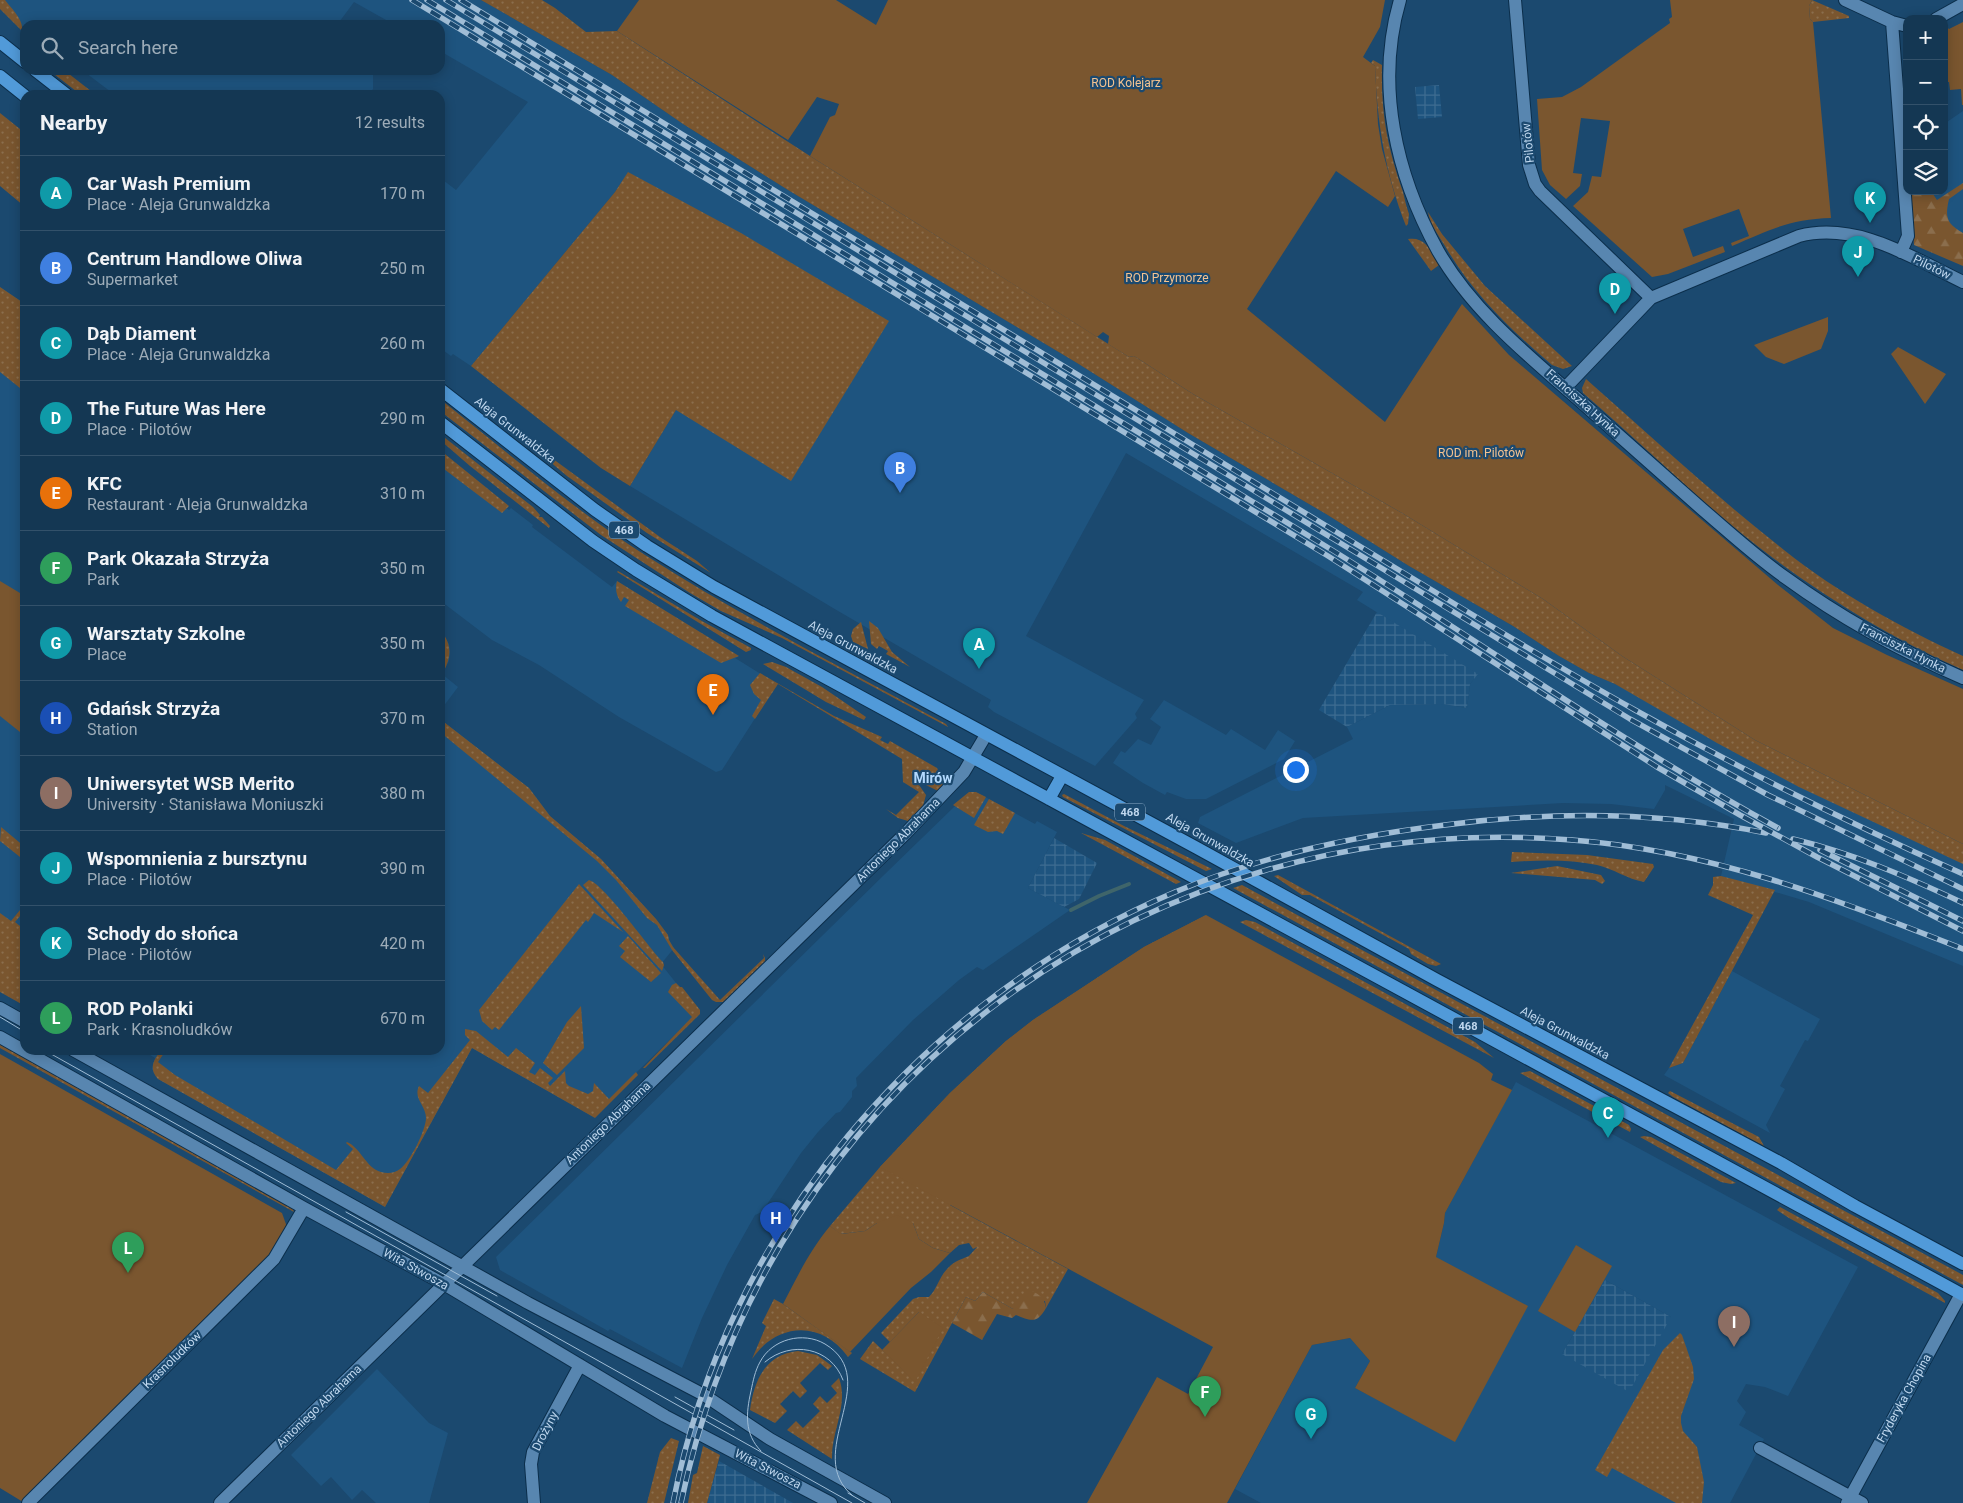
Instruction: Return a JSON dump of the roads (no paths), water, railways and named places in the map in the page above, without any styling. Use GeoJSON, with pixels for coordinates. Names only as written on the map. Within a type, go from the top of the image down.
{"type":"FeatureCollection","features":[{"type":"Feature","properties":{"kind":"main road"},"geometry":{"type":"LineString","coordinates":[[0,42],[20,58]]}},
{"type":"Feature","properties":{"kind":"main road"},"geometry":{"type":"LineString","coordinates":[[41,75],[61,90]]}},
{"type":"Feature","properties":{"kind":"main road"},"geometry":{"type":"LineString","coordinates":[[0,76],[20,92]]}},
{"type":"Feature","properties":{"kind":"main road","name":"Aleja Grunwaldzka"},"geometry":{"type":"LineString","coordinates":[[445,393],[595,510],[647,546],[722,592],[1437,980],[1781,1163],[1855,1206],[1963,1264]]}},
{"type":"Feature","properties":{"kind":"main road","name":"468"},"geometry":{"type":"LineString","coordinates":[[445,426],[593,541],[636,570],[712,616],[1962,1294]]}},
{"type":"Feature","properties":{"kind":"main road"},"geometry":{"type":"LineString","coordinates":[[1049,799],[1062,776]]}},
{"type":"Feature","properties":{"kind":"street","name":"Franciszka Hynka"},"geometry":{"type":"LineString","coordinates":[[1400,0],[1392,38],[1388,76],[1391,117],[1401,160],[1424,223],[1439,253],[1492,322],[1730,533],[1784,577],[1848,620],[1895,646],[1963,678]]}},
{"type":"Feature","properties":{"kind":"street","name":"Pilotów"},"geometry":{"type":"LineString","coordinates":[[1515,0],[1529,165],[1535,184],[1553,204],[1651,298]]}},
{"type":"Feature","properties":{"kind":"street"},"geometry":{"type":"LineString","coordinates":[[1845,0],[1892,22],[1903,25]]}},
{"type":"Feature","properties":{"kind":"street"},"geometry":{"type":"LineString","coordinates":[[1943,15],[1963,4]]}},
{"type":"Feature","properties":{"kind":"street","name":"Pilotów"},"geometry":{"type":"LineString","coordinates":[[1892,22],[1908,236],[1901,252]]}},
{"type":"Feature","properties":{"kind":"street","name":"Pilotów"},"geometry":{"type":"LineString","coordinates":[[1565,388],[1651,298],[1799,236],[1813,232],[1828,231],[1857,236],[1901,252],[1963,282]]}},
{"type":"Feature","properties":{"kind":"street","name":"Antoniego Abrahama"},"geometry":{"type":"LineString","coordinates":[[228,1501],[462,1266],[905,834],[962,775],[986,735]]}},
{"type":"Feature","properties":{"kind":"street"},"geometry":{"type":"LineString","coordinates":[[0,1008],[20,1019]]}},
{"type":"Feature","properties":{"kind":"street","name":"Wita Stwosza"},"geometry":{"type":"LineString","coordinates":[[0,1037],[20,1048]]}},
{"type":"Feature","properties":{"kind":"street","name":"Wita Stwosza"},"geometry":{"type":"LineString","coordinates":[[32,1055],[304,1208],[444,1284],[665,1416],[831,1503]]}},
{"type":"Feature","properties":{"kind":"street","name":"Wita Stwosza"},"geometry":{"type":"LineString","coordinates":[[83,1055],[596,1340],[704,1395],[770,1439],[885,1503]]}},
{"type":"Feature","properties":{"kind":"street","name":"Krasnoludków"},"geometry":{"type":"LineString","coordinates":[[28,1503],[274,1259],[304,1208]]}},
{"type":"Feature","properties":{"kind":"street","name":"Fryderyka Chopina"},"geometry":{"type":"LineString","coordinates":[[1848,1500],[1962,1294]]}},
{"type":"Feature","properties":{"kind":"street","name":"Drożyny"},"geometry":{"type":"LineString","coordinates":[[534,1503],[531,1464],[533,1452],[580,1366]]}},
{"type":"Feature","properties":{"kind":"street"},"geometry":{"type":"LineString","coordinates":[[1760,1448],[1834,1488],[1848,1500],[1862,1503]]}},
{"type":"Feature","properties":{"kind":"waterway"},"geometry":{"type":"LineString","coordinates":[[1071,910],[1129,884]]}},
{"type":"Feature","properties":{"kind":"tram line"},"geometry":{"type":"LineString","coordinates":[[0,1017],[20,1029]]}},
{"type":"Feature","properties":{"kind":"tram line"},"geometry":{"type":"LineString","coordinates":[[53,1055],[852,1503]]}},
{"type":"Feature","properties":{"kind":"tram line"},"geometry":{"type":"LineString","coordinates":[[346,1212],[497,1296]]}},
{"type":"Feature","properties":{"kind":"tram line"},"geometry":{"type":"LineString","coordinates":[[761,1451],[752,1438],[747,1415],[753,1380],[760,1362],[772,1348],[789,1340],[807,1338],[825,1344],[841,1359],[847,1377],[847,1397],[837,1439],[835,1460],[839,1479],[853,1496]]}},
{"type":"Feature","properties":{"kind":"tram line"},"geometry":{"type":"LineString","coordinates":[[765,1362],[775,1355],[786,1351],[809,1350],[829,1360],[843,1380]]}},
{"type":"Feature","properties":{"kind":"tram line"},"geometry":{"type":"LineString","coordinates":[[675,1397],[734,1430]]}},
{"type":"Feature","properties":{"kind":"tram line"},"geometry":{"type":"LineString","coordinates":[[848,1493],[865,1503]]}},
{"type":"Feature","properties":{"kind":"railway"},"geometry":{"type":"LineString","coordinates":[[412,0],[445,20]]}},
{"type":"Feature","properties":{"kind":"railway"},"geometry":{"type":"LineString","coordinates":[[427,0],[1332,550],[1664,762],[1778,828]]}},
{"type":"Feature","properties":{"kind":"railway"},"geometry":{"type":"LineString","coordinates":[[446,0],[1630,719],[1768,795],[1963,889]]}},
{"type":"Feature","properties":{"kind":"railway"},"geometry":{"type":"LineString","coordinates":[[461,0],[1464,610],[1586,682],[1756,775],[1838,816],[1963,874]]}},
{"type":"Feature","properties":{"kind":"railway"},"geometry":{"type":"LineString","coordinates":[[445,20],[1328,556],[1657,767],[1817,857],[1963,931]]}},
{"type":"Feature","properties":{"kind":"railway"},"geometry":{"type":"LineString","coordinates":[[673,1503],[699,1403],[738,1308],[788,1218],[848,1136],[918,1061],[996,995],[1082,938],[1175,892],[1208,879],[1308,849],[1376,835],[1485,820],[1566,816],[1606,816],[1687,821],[1766,833]]}},
{"type":"Feature","properties":{"kind":"railway"},"geometry":{"type":"LineString","coordinates":[[1793,839],[1837,851],[1880,866],[1963,903]]}},
{"type":"Feature","properties":{"kind":"railway"},"geometry":{"type":"LineString","coordinates":[[681,1503],[727,1353],[797,1218],[889,1100],[1000,1002],[1126,924],[1265,870],[1415,842],[1572,840],[1673,854],[1722,866],[1820,895],[1963,949]]}},
{"type":"Feature","properties":{"kind":"railway"},"geometry":{"type":"LineString","coordinates":[[1820,850],[1963,921]]}},
{"type":"Feature","properties":{"kind":"place","name":"Schody do słońca"},"geometry":{"type":"Point","coordinates":[1870,223]}},
{"type":"Feature","properties":{"kind":"place","name":"Wspomnienia z bursztynu"},"geometry":{"type":"Point","coordinates":[1858,277]}},
{"type":"Feature","properties":{"kind":"place","name":"The Future Was Here"},"geometry":{"type":"Point","coordinates":[1615,314]}},
{"type":"Feature","properties":{"kind":"place","name":"Centrum Handlowe Oliwa"},"geometry":{"type":"Point","coordinates":[900,493]}},
{"type":"Feature","properties":{"kind":"place","name":"Car Wash Premium"},"geometry":{"type":"Point","coordinates":[979,669]}},
{"type":"Feature","properties":{"kind":"place","name":"KFC"},"geometry":{"type":"Point","coordinates":[713,715]}},
{"type":"Feature","properties":{"kind":"place","name":"Dąb Diament"},"geometry":{"type":"Point","coordinates":[1608,1138]}},
{"type":"Feature","properties":{"kind":"place","name":"Gdańsk Strzyża"},"geometry":{"type":"Point","coordinates":[776,1243]}},
{"type":"Feature","properties":{"kind":"place","name":"ROD Polanki"},"geometry":{"type":"Point","coordinates":[128,1273]}},
{"type":"Feature","properties":{"kind":"place","name":"Uniwersytet WSB Merito"},"geometry":{"type":"Point","coordinates":[1734,1347]}},
{"type":"Feature","properties":{"kind":"place","name":"Park Okazała Strzyża"},"geometry":{"type":"Point","coordinates":[1205,1417]}},
{"type":"Feature","properties":{"kind":"place","name":"Warsztaty Szkolne"},"geometry":{"type":"Point","coordinates":[1311,1439]}},
{"type":"Feature","properties":{"kind":"district","name":"Mirów"},"geometry":{"type":"Point","coordinates":[933,778]}},
{"type":"Feature","properties":{"kind":"park label","name":"ROD Kolejarz"},"geometry":{"type":"Point","coordinates":[1126,83]}},
{"type":"Feature","properties":{"kind":"park label","name":"ROD Przymorze"},"geometry":{"type":"Point","coordinates":[1167,278]}},
{"type":"Feature","properties":{"kind":"park label","name":"ROD im. Pilotów"},"geometry":{"type":"Point","coordinates":[1481,453]}}]}
